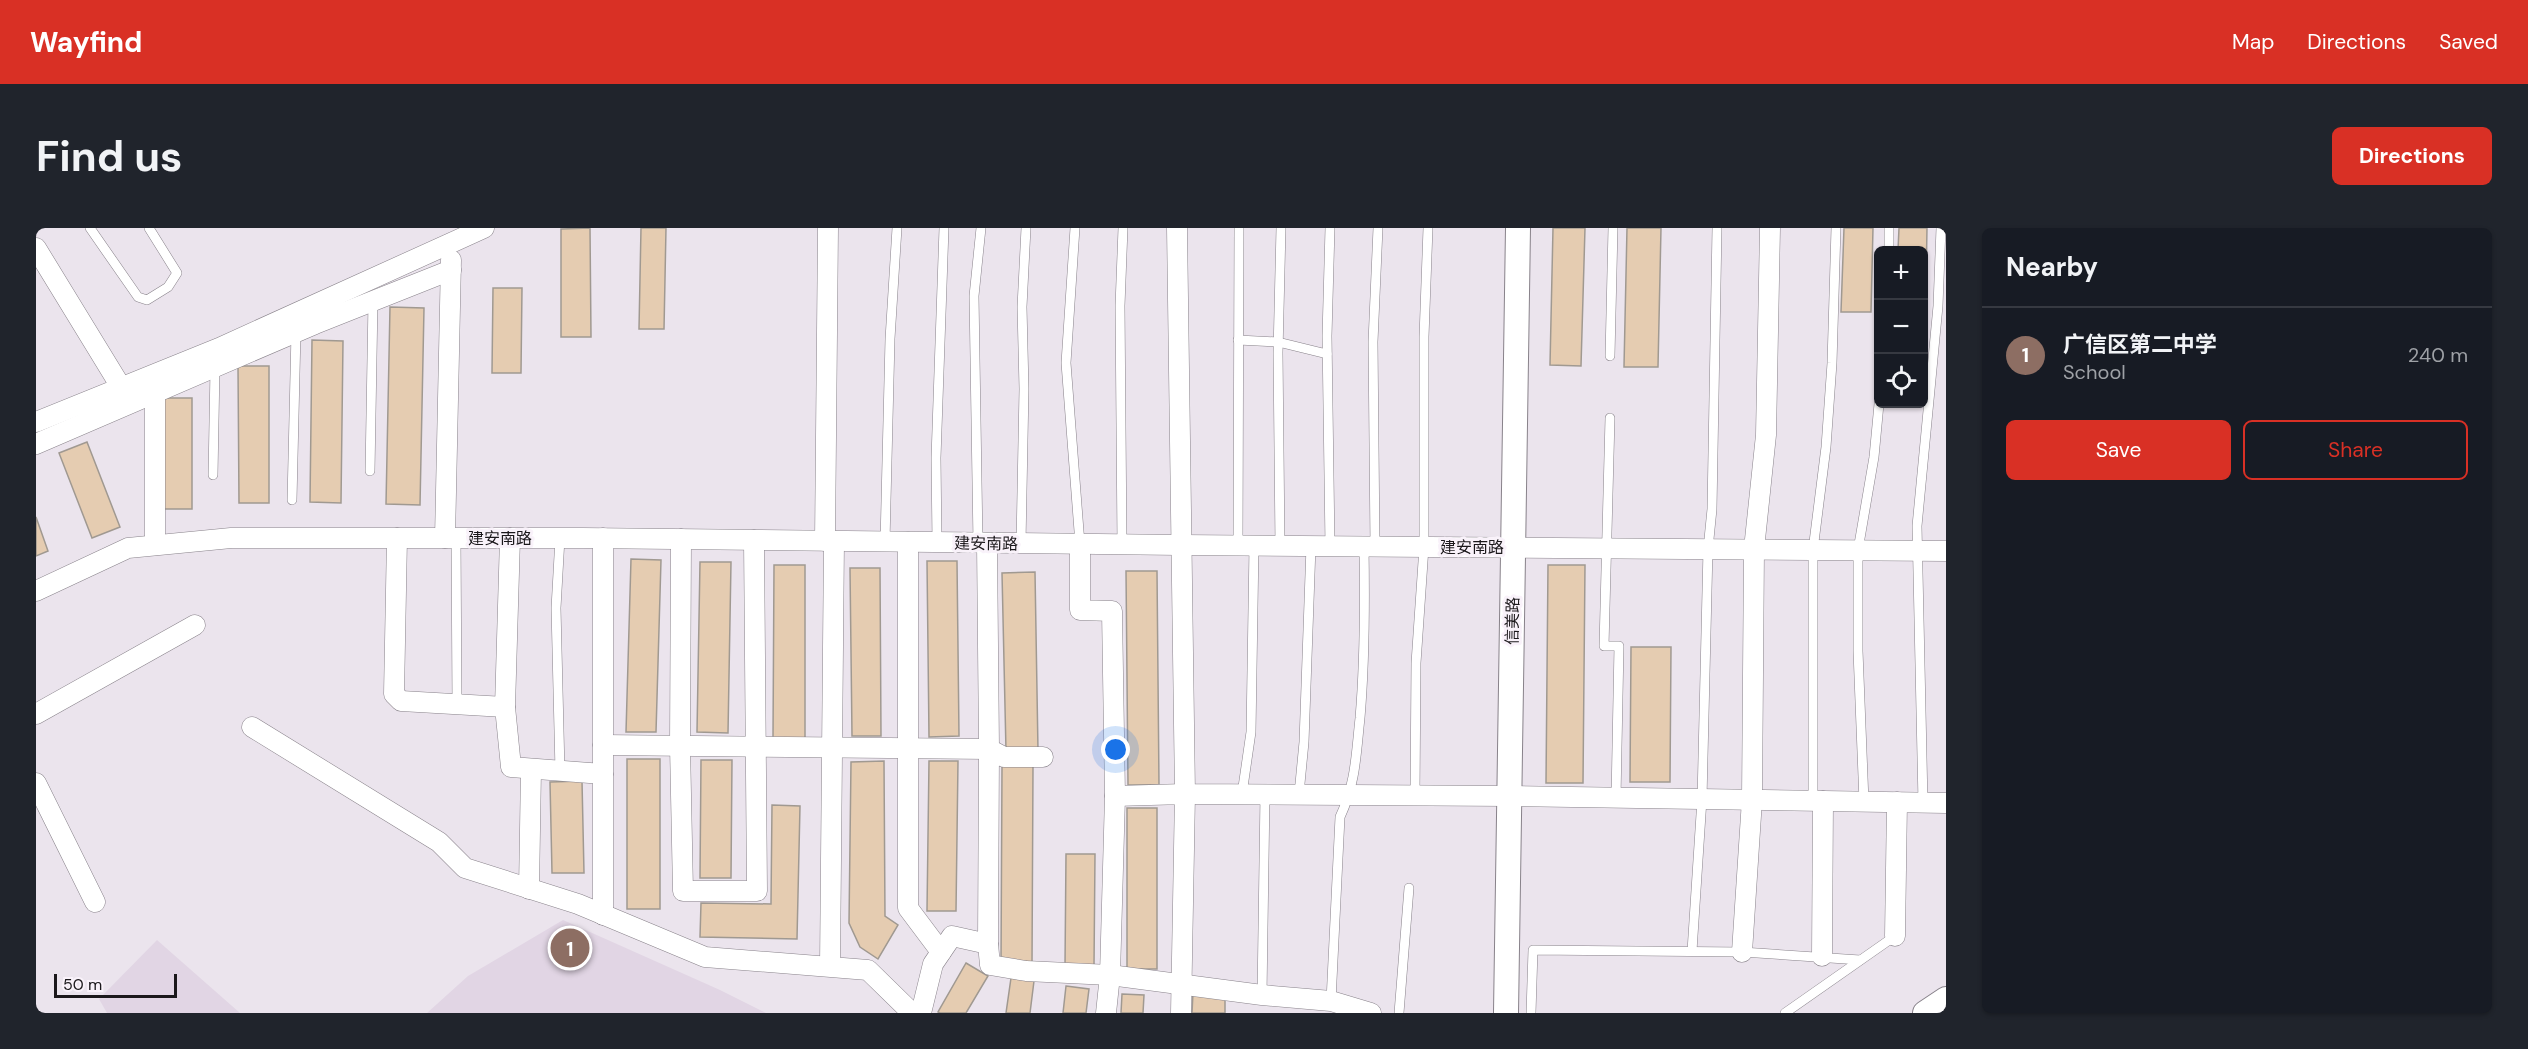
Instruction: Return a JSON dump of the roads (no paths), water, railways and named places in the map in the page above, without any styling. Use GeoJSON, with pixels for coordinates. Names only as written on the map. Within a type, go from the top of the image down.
{"type":"FeatureCollection","features":[{"type":"Feature","properties":{"kind":"street"},"geometry":{"type":"LineString","coordinates":[[828,228],[832,748],[830,966]]}},
{"type":"Feature","properties":{"kind":"street"},"geometry":{"type":"LineString","coordinates":[[1177,228],[1185,794],[1181,1013]]}},
{"type":"Feature","properties":{"kind":"street","name":"信美路"},"geometry":{"type":"LineString","coordinates":[[1506,1013],[1518,228]]}},
{"type":"Feature","properties":{"kind":"street"},"geometry":{"type":"LineString","coordinates":[[1742,952],[1752,800],[1754,549],[1766,435],[1770,228]]}},
{"type":"Feature","properties":{"kind":"street"},"geometry":{"type":"LineString","coordinates":[[36,444],[219,348],[452,242],[473,230]]}},
{"type":"Feature","properties":{"kind":"street"},"geometry":{"type":"LineString","coordinates":[[450,537],[452,242]]}},
{"type":"Feature","properties":{"kind":"street"},"geometry":{"type":"LineString","coordinates":[[36,248],[121,387]]}},
{"type":"Feature","properties":{"kind":"street"},"geometry":{"type":"LineString","coordinates":[[36,422],[121,387],[155,383],[215,368],[296,332],[451,270]]}},
{"type":"Feature","properties":{"kind":"street"},"geometry":{"type":"LineString","coordinates":[[155,383],[155,545]]}},
{"type":"Feature","properties":{"kind":"street"},"geometry":{"type":"LineString","coordinates":[[510,537],[505,707],[511,767],[603,774]]}},
{"type":"Feature","properties":{"kind":"street","name":"建安南路"},"geometry":{"type":"LineString","coordinates":[[36,591],[128,548],[231,538],[560,537],[1122,545],[1946,551]]}},
{"type":"Feature","properties":{"kind":"street"},"geometry":{"type":"LineString","coordinates":[[397,538],[394,694],[400,701],[505,707]]}},
{"type":"Feature","properties":{"kind":"street"},"geometry":{"type":"LineString","coordinates":[[603,538],[603,915]]}},
{"type":"Feature","properties":{"kind":"street"},"geometry":{"type":"LineString","coordinates":[[681,539],[680,746],[683,891],[757,891],[754,540]]}},
{"type":"Feature","properties":{"kind":"street"},"geometry":{"type":"LineString","coordinates":[[908,542],[908,908],[941,952]]}},
{"type":"Feature","properties":{"kind":"street"},"geometry":{"type":"LineString","coordinates":[[983,543],[989,749],[988,944],[990,965],[1026,971],[1110,975],[1262,996],[1331,1001],[1371,1013]]}},
{"type":"Feature","properties":{"kind":"street"},"geometry":{"type":"LineString","coordinates":[[1080,544],[1080,610],[1112,610],[1115,796],[1110,975],[1106,1013]]}},
{"type":"Feature","properties":{"kind":"street"},"geometry":{"type":"LineString","coordinates":[[36,714],[195,625]]}},
{"type":"Feature","properties":{"kind":"street"},"geometry":{"type":"LineString","coordinates":[[252,727],[439,842],[465,868],[603,915],[705,957],[868,970],[912,1013]]}},
{"type":"Feature","properties":{"kind":"street"},"geometry":{"type":"LineString","coordinates":[[603,745],[989,749],[1004,758],[1043,757]]}},
{"type":"Feature","properties":{"kind":"street"},"geometry":{"type":"LineString","coordinates":[[529,889],[531,770]]}},
{"type":"Feature","properties":{"kind":"street"},"geometry":{"type":"LineString","coordinates":[[36,783],[94,902]]}},
{"type":"Feature","properties":{"kind":"street"},"geometry":{"type":"LineString","coordinates":[[1115,796],[1414,795],[1946,803]]}},
{"type":"Feature","properties":{"kind":"street"},"geometry":{"type":"LineString","coordinates":[[1818,801],[1821,956]]}},
{"type":"Feature","properties":{"kind":"street"},"geometry":{"type":"LineString","coordinates":[[1895,936],[1896,802]]}},
{"type":"Feature","properties":{"kind":"street"},"geometry":{"type":"LineString","coordinates":[[921,1013],[933,964],[952,936],[988,944]]}},
{"type":"Feature","properties":{"kind":"street"},"geometry":{"type":"LineString","coordinates":[[1925,1013],[1946,999]]}},
{"type":"Feature","properties":{"kind":"lane"},"geometry":{"type":"LineString","coordinates":[[90,228],[138,297],[147,300],[168,287],[177,273],[149,228]]}},
{"type":"Feature","properties":{"kind":"lane"},"geometry":{"type":"LineString","coordinates":[[885,542],[890,339],[897,228]]}},
{"type":"Feature","properties":{"kind":"lane"},"geometry":{"type":"LineString","coordinates":[[937,542],[936,458],[944,228]]}},
{"type":"Feature","properties":{"kind":"lane"},"geometry":{"type":"LineString","coordinates":[[981,228],[974,296],[983,543]]}},
{"type":"Feature","properties":{"kind":"lane"},"geometry":{"type":"LineString","coordinates":[[1021,543],[1022,307],[1026,228]]}},
{"type":"Feature","properties":{"kind":"lane"},"geometry":{"type":"LineString","coordinates":[[1075,228],[1066,363],[1080,544]]}},
{"type":"Feature","properties":{"kind":"lane"},"geometry":{"type":"LineString","coordinates":[[1122,545],[1120,306],[1123,228]]}},
{"type":"Feature","properties":{"kind":"lane"},"geometry":{"type":"LineString","coordinates":[[1239,228],[1238,340],[1251,732],[1242,794]]}},
{"type":"Feature","properties":{"kind":"lane"},"geometry":{"type":"LineString","coordinates":[[1280,546],[1278,342],[1281,228]]}},
{"type":"Feature","properties":{"kind":"lane"},"geometry":{"type":"LineString","coordinates":[[1299,795],[1321,546],[1330,228]]}},
{"type":"Feature","properties":{"kind":"lane"},"geometry":{"type":"LineString","coordinates":[[1331,1001],[1340,817],[1350,795],[1356,765],[1365,659],[1378,228]]}},
{"type":"Feature","properties":{"kind":"lane"},"geometry":{"type":"LineString","coordinates":[[1414,795],[1416,663],[1424,547],[1424,337],[1428,228]]}},
{"type":"Feature","properties":{"kind":"lane"},"geometry":{"type":"LineString","coordinates":[[1610,356],[1613,228]]}},
{"type":"Feature","properties":{"kind":"lane"},"geometry":{"type":"LineString","coordinates":[[1692,951],[1702,799],[1708,549],[1712,509],[1717,228]]}},
{"type":"Feature","properties":{"kind":"lane"},"geometry":{"type":"LineString","coordinates":[[1818,801],[1813,549],[1826,447],[1832,363],[1836,228]]}},
{"type":"Feature","properties":{"kind":"lane"},"geometry":{"type":"LineString","coordinates":[[1889,228],[1889,246]]}},
{"type":"Feature","properties":{"kind":"lane"},"geometry":{"type":"LineString","coordinates":[[1923,803],[1917,526],[1938,306],[1941,228]]}},
{"type":"Feature","properties":{"kind":"lane"},"geometry":{"type":"LineString","coordinates":[[370,471],[372,302]]}},
{"type":"Feature","properties":{"kind":"lane"},"geometry":{"type":"LineString","coordinates":[[292,500],[296,332]]}},
{"type":"Feature","properties":{"kind":"lane"},"geometry":{"type":"LineString","coordinates":[[1238,340],[1278,342],[1327,354]]}},
{"type":"Feature","properties":{"kind":"lane"},"geometry":{"type":"LineString","coordinates":[[213,475],[215,368]]}},
{"type":"Feature","properties":{"kind":"lane"},"geometry":{"type":"LineString","coordinates":[[1864,802],[1858,651],[1858,550],[1874,457],[1879,408]]}},
{"type":"Feature","properties":{"kind":"lane"},"geometry":{"type":"LineString","coordinates":[[1610,418],[1604,646],[1619,646],[1616,798]]}},
{"type":"Feature","properties":{"kind":"lane"},"geometry":{"type":"LineString","coordinates":[[450,537],[457,704]]}},
{"type":"Feature","properties":{"kind":"lane"},"geometry":{"type":"LineString","coordinates":[[560,537],[556,608],[560,771]]}},
{"type":"Feature","properties":{"kind":"lane"},"geometry":{"type":"LineString","coordinates":[[1262,996],[1265,794]]}},
{"type":"Feature","properties":{"kind":"lane"},"geometry":{"type":"LineString","coordinates":[[1399,1013],[1408,888]]}},
{"type":"Feature","properties":{"kind":"lane"},"geometry":{"type":"LineString","coordinates":[[1785,1013],[1895,936]]}},
{"type":"Feature","properties":{"kind":"lane"},"geometry":{"type":"LineString","coordinates":[[1531,1013],[1533,950],[1742,952],[1860,960]]}},
{"type":"Feature","properties":{"kind":"place","name":"广信区第二中学"},"geometry":{"type":"Point","coordinates":[570,948]}}]}
